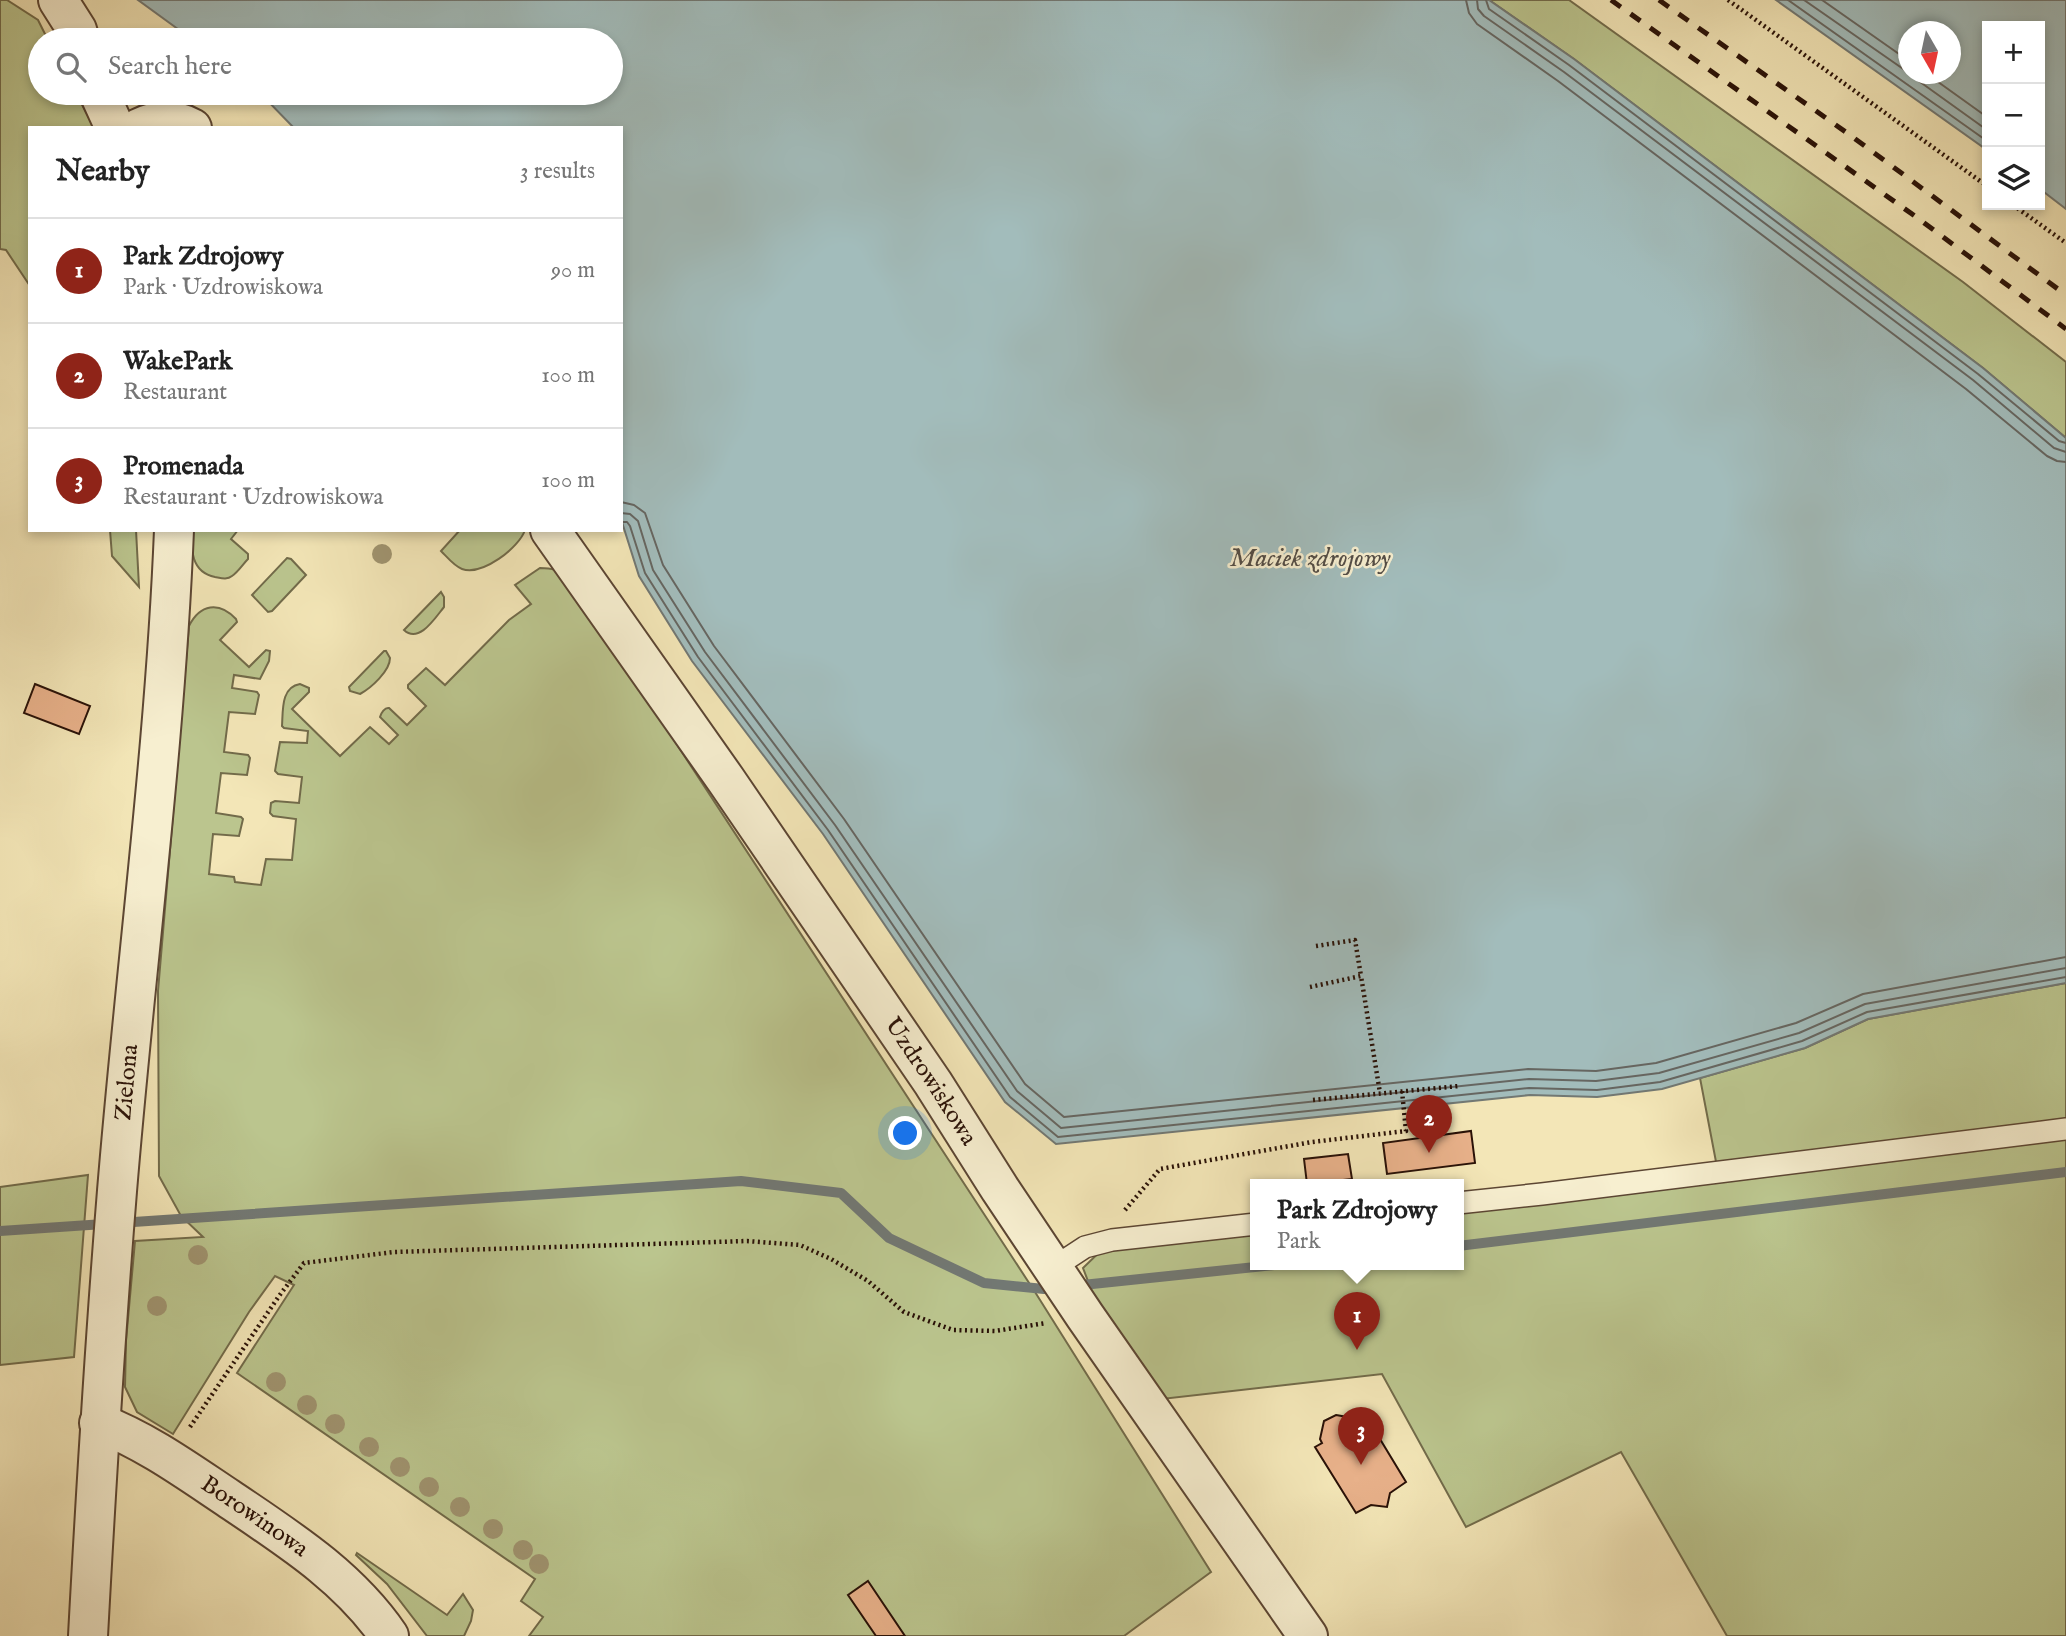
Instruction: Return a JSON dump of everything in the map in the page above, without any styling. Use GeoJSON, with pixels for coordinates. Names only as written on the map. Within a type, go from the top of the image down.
{"type":"FeatureCollection","features":[{"type":"Feature","properties":{"kind":"street"},"geometry":{"type":"LineString","coordinates":[[104,105],[114,126]]}},
{"type":"Feature","properties":{"kind":"street"},"geometry":{"type":"LineString","coordinates":[[152,105],[167,125]]}},
{"type":"Feature","properties":{"kind":"street","name":"Zielona"},"geometry":{"type":"LineString","coordinates":[[88,1636],[99,1423],[162,709],[174,532]]}},
{"type":"Feature","properties":{"kind":"street","name":"Uzdrowiskowa"},"geometry":{"type":"LineString","coordinates":[[551,532],[781,859],[933,1083],[1084,1316],[1308,1636]]}},
{"type":"Feature","properties":{"kind":"street","name":"Borowinowa"},"geometry":{"type":"LineString","coordinates":[[99,1423],[160,1452],[308,1553],[340,1579],[363,1603],[388,1636]]}},
{"type":"Feature","properties":{"kind":"lane"},"geometry":{"type":"LineString","coordinates":[[1464,1202],[2066,1129]]}},
{"type":"Feature","properties":{"kind":"lane"},"geometry":{"type":"LineString","coordinates":[[1053,1268],[1084,1247],[1111,1240],[1250,1225]]}},
{"type":"Feature","properties":{"kind":"path"},"geometry":{"type":"LineString","coordinates":[[1728,0],[1982,183]]}},
{"type":"Feature","properties":{"kind":"path"},"geometry":{"type":"LineString","coordinates":[[2020,210],[2066,243]]}},
{"type":"Feature","properties":{"kind":"path"},"geometry":{"type":"LineString","coordinates":[[1316,946],[1355,940],[1380,1093]]}},
{"type":"Feature","properties":{"kind":"path"},"geometry":{"type":"LineString","coordinates":[[1310,987],[1362,976]]}},
{"type":"Feature","properties":{"kind":"path"},"geometry":{"type":"LineString","coordinates":[[1313,1100],[1459,1086]]}},
{"type":"Feature","properties":{"kind":"path"},"geometry":{"type":"LineString","coordinates":[[1097,1244],[1160,1170],[1312,1142],[1406,1130],[1402,1091]]}},
{"type":"Feature","properties":{"kind":"path"},"geometry":{"type":"LineString","coordinates":[[183,1437],[304,1263],[394,1252],[747,1241],[800,1245],[831,1259],[868,1281],[904,1312],[953,1330],[995,1331],[1084,1316]]}},
{"type":"Feature","properties":{"kind":"green space"},"geometry":{"type":"Polygon","coordinates":[[[0,0],[7,0],[38,20],[42,28],[28,28],[28,105],[82,105],[93,126],[28,126],[28,283],[6,250],[0,249],[0,0]]]}},
{"type":"Feature","properties":{"kind":"green space"},"geometry":{"type":"Polygon","coordinates":[[[1489,0],[1569,0],[1963,282],[2066,362],[2066,438],[1983,368],[1574,59],[1489,0]]]}},
{"type":"Feature","properties":{"kind":"green space"},"geometry":{"type":"Polygon","coordinates":[[[110,532],[136,532],[139,587],[112,556],[110,532]]]}},
{"type":"Feature","properties":{"kind":"green space"},"geometry":{"type":"Polygon","coordinates":[[[192,532],[236,532],[231,539],[248,554],[248,559],[232,576],[219,578],[201,570],[194,559],[192,532]]]}},
{"type":"Feature","properties":{"kind":"green space"},"geometry":{"type":"Polygon","coordinates":[[[458,532],[524,532],[508,552],[479,568],[462,569],[441,551],[458,532]]]}},
{"type":"Feature","properties":{"kind":"green space"},"geometry":{"type":"Polygon","coordinates":[[[287,558],[306,575],[268,612],[252,595],[287,558]]]}},
{"type":"Feature","properties":{"kind":"green space"},"geometry":{"type":"Polygon","coordinates":[[[540,568],[555,570],[568,578],[1035,1292],[1211,1572],[1124,1636],[529,1636],[543,1617],[521,1601],[535,1579],[237,1373],[294,1285],[275,1276],[249,1312],[173,1434],[137,1412],[125,1387],[126,1341],[135,1241],[203,1237],[181,1216],[159,1176],[158,991],[189,626],[204,609],[223,609],[237,622],[220,640],[249,667],[266,650],[270,651],[269,661],[260,679],[234,675],[232,688],[257,692],[259,695],[255,714],[229,712],[224,752],[248,755],[250,758],[247,775],[221,773],[216,813],[243,819],[239,836],[213,834],[209,874],[234,877],[235,882],[261,885],[266,859],[292,860],[296,819],[273,816],[270,813],[271,803],[275,801],[299,803],[302,777],[278,774],[275,771],[280,742],[307,743],[308,731],[282,726],[284,700],[289,690],[300,684],[309,688],[309,692],[292,709],[340,756],[370,727],[389,744],[398,735],[380,717],[383,711],[389,708],[407,725],[426,706],[408,685],[426,668],[445,685],[509,620],[531,604],[515,585],[540,568]]]}},
{"type":"Feature","properties":{"kind":"green space"},"geometry":{"type":"Polygon","coordinates":[[[441,592],[444,607],[431,623],[415,634],[404,630],[441,592]]]}},
{"type":"Feature","properties":{"kind":"green space"},"geometry":{"type":"Polygon","coordinates":[[[384,651],[390,658],[379,679],[360,694],[350,691],[349,687],[384,651]]]}},
{"type":"Feature","properties":{"kind":"green space"},"geometry":{"type":"Polygon","coordinates":[[[2066,983],[2066,1636],[1727,1636],[1621,1452],[1466,1527],[1382,1374],[1153,1400],[1105,1326],[1083,1268],[1112,1240],[1250,1225],[1250,1270],[1464,1270],[1464,1202],[1717,1167],[1700,1078],[1805,1048],[1868,1019],[2066,983]]]}},
{"type":"Feature","properties":{"kind":"green space"},"geometry":{"type":"Polygon","coordinates":[[[88,1175],[74,1357],[0,1365],[0,1187],[88,1175]]]}},
{"type":"Feature","properties":{"kind":"green space"},"geometry":{"type":"Polygon","coordinates":[[[357,1553],[447,1615],[463,1594],[473,1610],[464,1636],[427,1636],[387,1584],[356,1555],[357,1553]]]}},
{"type":"Feature","properties":{"kind":"water","name":"Maciek zdrojowy"},"geometry":{"type":"Polygon","coordinates":[[[138,0],[1489,0],[1574,59],[1983,368],[2066,438],[2066,983],[1868,1019],[1805,1048],[1662,1089],[1597,1097],[1530,1095],[1056,1144],[1005,1102],[823,834],[692,661],[639,576],[623,525],[623,126],[292,126],[272,105],[623,105],[623,28],[176,28],[138,0]]]}},
{"type":"Feature","properties":{"kind":"water"},"geometry":{"type":"Polygon","coordinates":[[[1776,0],[2066,0],[2066,209],[2045,193],[2045,21],[1982,21],[1982,146],[1776,0]]]}},
{"type":"Feature","properties":{"kind":"building"},"geometry":{"type":"Polygon","coordinates":[[[35,684],[90,706],[79,734],[24,713],[35,684]]]}},
{"type":"Feature","properties":{"kind":"building"},"geometry":{"type":"Polygon","coordinates":[[[1471,1131],[1475,1163],[1387,1174],[1383,1143],[1471,1131]]]}},
{"type":"Feature","properties":{"kind":"building"},"geometry":{"type":"Polygon","coordinates":[[[1348,1154],[1352,1179],[1306,1179],[1304,1159],[1348,1154]]]}},
{"type":"Feature","properties":{"kind":"building"},"geometry":{"type":"Polygon","coordinates":[[[1336,1415],[1353,1418],[1356,1423],[1366,1416],[1406,1482],[1390,1493],[1387,1507],[1371,1505],[1356,1513],[1315,1447],[1322,1443],[1320,1439],[1324,1421],[1336,1415]]]}},
{"type":"Feature","properties":{"kind":"building"},"geometry":{"type":"Polygon","coordinates":[[[868,1581],[905,1636],[876,1636],[848,1595],[868,1581]]]}},
{"type":"Feature","properties":{"kind":"waterway"},"geometry":{"type":"LineString","coordinates":[[1464,1245],[2066,1172]]}},
{"type":"Feature","properties":{"kind":"waterway"},"geometry":{"type":"LineString","coordinates":[[0,1231],[741,1181],[841,1193],[889,1238],[984,1283],[1057,1288]]}},
{"type":"Feature","properties":{"kind":"waterway"},"geometry":{"type":"LineString","coordinates":[[1073,1286],[1250,1267]]}},
{"type":"Feature","properties":{"kind":"railway"},"geometry":{"type":"LineString","coordinates":[[1611,0],[1919,219],[2066,329]]}},
{"type":"Feature","properties":{"kind":"railway"},"geometry":{"type":"LineString","coordinates":[[1659,0],[1850,135],[2066,295]]}},
{"type":"Feature","properties":{"kind":"place","name":"WakePark"},"geometry":{"type":"Point","coordinates":[1429,1153]}},
{"type":"Feature","properties":{"kind":"place","name":"Park Zdrojowy"},"geometry":{"type":"Point","coordinates":[1357,1350]}},
{"type":"Feature","properties":{"kind":"place","name":"Promenada"},"geometry":{"type":"Point","coordinates":[1361,1465]}}]}
